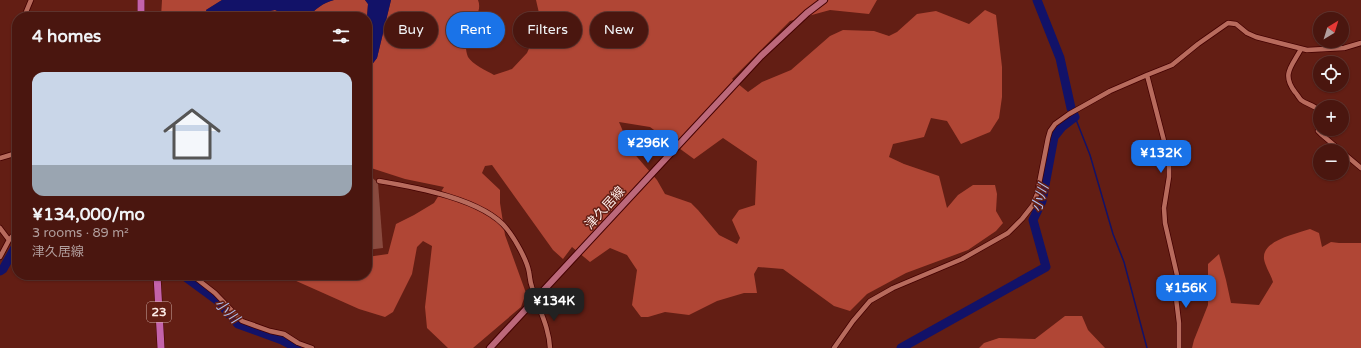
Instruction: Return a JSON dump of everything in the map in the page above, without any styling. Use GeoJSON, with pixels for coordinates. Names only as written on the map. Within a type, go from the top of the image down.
{"type":"FeatureCollection","features":[{"type":"Feature","properties":{"kind":"highway"},"geometry":{"type":"LineString","coordinates":[[141,0],[142,12]]}},
{"type":"Feature","properties":{"kind":"highway","name":"23"},"geometry":{"type":"LineString","coordinates":[[157,280],[158,348]]}},
{"type":"Feature","properties":{"kind":"highway","name":"23"},"geometry":{"type":"LineString","coordinates":[[157,280],[161,348]]}},
{"type":"Feature","properties":{"kind":"main road","name":"津久居線"},"geometry":{"type":"LineString","coordinates":[[490,348],[761,56],[807,13],[824,0]]}},
{"type":"Feature","properties":{"kind":"street"},"geometry":{"type":"LineString","coordinates":[[26,12],[31,0]]}},
{"type":"Feature","properties":{"kind":"street"},"geometry":{"type":"LineString","coordinates":[[834,348],[863,308],[880,294],[962,259],[1008,233],[1033,205],[1037,194],[1050,131],[1055,124],[1069,114],[1110,91],[1172,66],[1198,44],[1228,23],[1236,24],[1247,33],[1256,37],[1301,50],[1344,48],[1361,43]]}},
{"type":"Feature","properties":{"kind":"street"},"geometry":{"type":"LineString","coordinates":[[1301,50],[1287,76],[1291,87],[1301,100],[1313,106]]}},
{"type":"Feature","properties":{"kind":"street"},"geometry":{"type":"LineString","coordinates":[[1147,75],[1169,160],[1169,177],[1164,208],[1165,223],[1177,275],[1176,298],[1179,323],[1179,348]]}},
{"type":"Feature","properties":{"kind":"street"},"geometry":{"type":"LineString","coordinates":[[1323,136],[1333,144]]}},
{"type":"Feature","properties":{"kind":"street"},"geometry":{"type":"LineString","coordinates":[[0,158],[12,154]]}},
{"type":"Feature","properties":{"kind":"street"},"geometry":{"type":"LineString","coordinates":[[1349,157],[1361,168]]}},
{"type":"Feature","properties":{"kind":"street"},"geometry":{"type":"LineString","coordinates":[[378,180],[423,189],[470,204],[500,220],[520,250],[529,271],[531,286],[545,320],[550,348]]}},
{"type":"Feature","properties":{"kind":"street"},"geometry":{"type":"LineString","coordinates":[[0,228],[9,240]]}},
{"type":"Feature","properties":{"kind":"street"},"geometry":{"type":"LineString","coordinates":[[0,258],[12,237]]}},
{"type":"Feature","properties":{"kind":"street"},"geometry":{"type":"LineString","coordinates":[[199,280],[216,293],[242,321],[270,331],[284,334],[298,343],[312,348]]}},
{"type":"Feature","properties":{"kind":"shaded area"},"geometry":{"type":"Polygon","coordinates":[[[162,0],[222,0],[206,10],[207,12],[161,12],[162,0]]]}},
{"type":"Feature","properties":{"kind":"shaded area"},"geometry":{"type":"Polygon","coordinates":[[[222,0],[334,0],[326,3],[312,12],[280,12],[275,10],[265,12],[207,12],[206,10],[222,0]]]}},
{"type":"Feature","properties":{"kind":"shaded area"},"geometry":{"type":"Polygon","coordinates":[[[334,0],[365,0],[368,4],[367,12],[312,12],[326,3],[334,0]]]}},
{"type":"Feature","properties":{"kind":"shaded area"},"geometry":{"type":"Polygon","coordinates":[[[365,0],[391,0],[388,12],[384,12],[384,29],[377,58],[372,64],[372,12],[367,12],[368,4],[365,0]]]}},
{"type":"Feature","properties":{"kind":"shaded area"},"geometry":{"type":"Polygon","coordinates":[[[391,0],[478,0],[478,12],[446,12],[446,48],[466,48],[470,60],[494,75],[512,69],[527,53],[529,48],[582,48],[582,12],[539,12],[536,0],[877,0],[869,14],[830,10],[790,21],[732,79],[748,92],[762,82],[791,70],[830,36],[843,30],[874,31],[889,36],[897,32],[917,14],[936,11],[969,24],[985,10],[996,15],[1002,67],[1002,97],[999,118],[990,132],[961,144],[947,121],[931,118],[924,137],[893,144],[889,157],[904,164],[939,176],[947,208],[958,195],[973,185],[995,185],[997,194],[996,211],[1003,223],[996,231],[968,250],[906,273],[867,294],[850,311],[834,306],[783,269],[758,267],[754,274],[757,293],[744,293],[717,301],[689,315],[665,312],[648,317],[641,317],[632,305],[637,270],[627,255],[610,248],[590,262],[572,247],[563,259],[553,250],[492,165],[485,166],[482,173],[500,190],[500,203],[505,235],[526,293],[521,307],[473,348],[448,348],[427,328],[425,307],[432,246],[423,241],[417,247],[412,274],[393,312],[385,317],[359,309],[294,280],[372,280],[372,256],[388,254],[396,224],[434,203],[444,187],[405,179],[372,168],[372,64],[377,58],[384,29],[384,48],[438,48],[438,12],[388,12],[391,0]],[[619,122],[631,150],[657,180],[665,194],[691,203],[719,235],[737,244],[740,238],[732,220],[739,210],[755,205],[757,161],[723,138],[694,159],[650,127],[619,122]]]}},
{"type":"Feature","properties":{"kind":"shaded area"},"geometry":{"type":"Polygon","coordinates":[[[275,10],[279,12],[265,12],[275,10]]]}},
{"type":"Feature","properties":{"kind":"shaded area"},"geometry":{"type":"Polygon","coordinates":[[[372,178],[378,183],[383,248],[372,249],[372,178]]]}},
{"type":"Feature","properties":{"kind":"shaded area"},"geometry":{"type":"Polygon","coordinates":[[[1310,229],[1319,233],[1322,247],[1331,242],[1361,243],[1361,348],[1192,348],[1208,305],[1208,264],[1219,254],[1231,303],[1259,305],[1273,282],[1264,259],[1265,252],[1268,247],[1281,239],[1310,229]]]}},
{"type":"Feature","properties":{"kind":"shaded area"},"geometry":{"type":"Polygon","coordinates":[[[1065,316],[1082,316],[1088,330],[1105,348],[979,348],[984,343],[999,338],[1035,339],[1065,316]]]}},
{"type":"Feature","properties":{"kind":"waterway","name":"小川"},"geometry":{"type":"LineString","coordinates":[[901,348],[1046,267],[1033,220],[1042,201],[1054,137],[1062,127],[1075,117],[1071,108],[1060,58],[1037,0]]}},
{"type":"Feature","properties":{"kind":"waterway"},"geometry":{"type":"LineString","coordinates":[[1075,117],[1090,155],[1113,234],[1124,262],[1147,348]]}},
{"type":"Feature","properties":{"kind":"waterway","name":"小川"},"geometry":{"type":"LineString","coordinates":[[0,271],[3,269],[12,253]]}},
{"type":"Feature","properties":{"kind":"waterway","name":"小川"},"geometry":{"type":"LineString","coordinates":[[190,280],[217,300],[238,324],[282,340],[297,348]]}}]}
